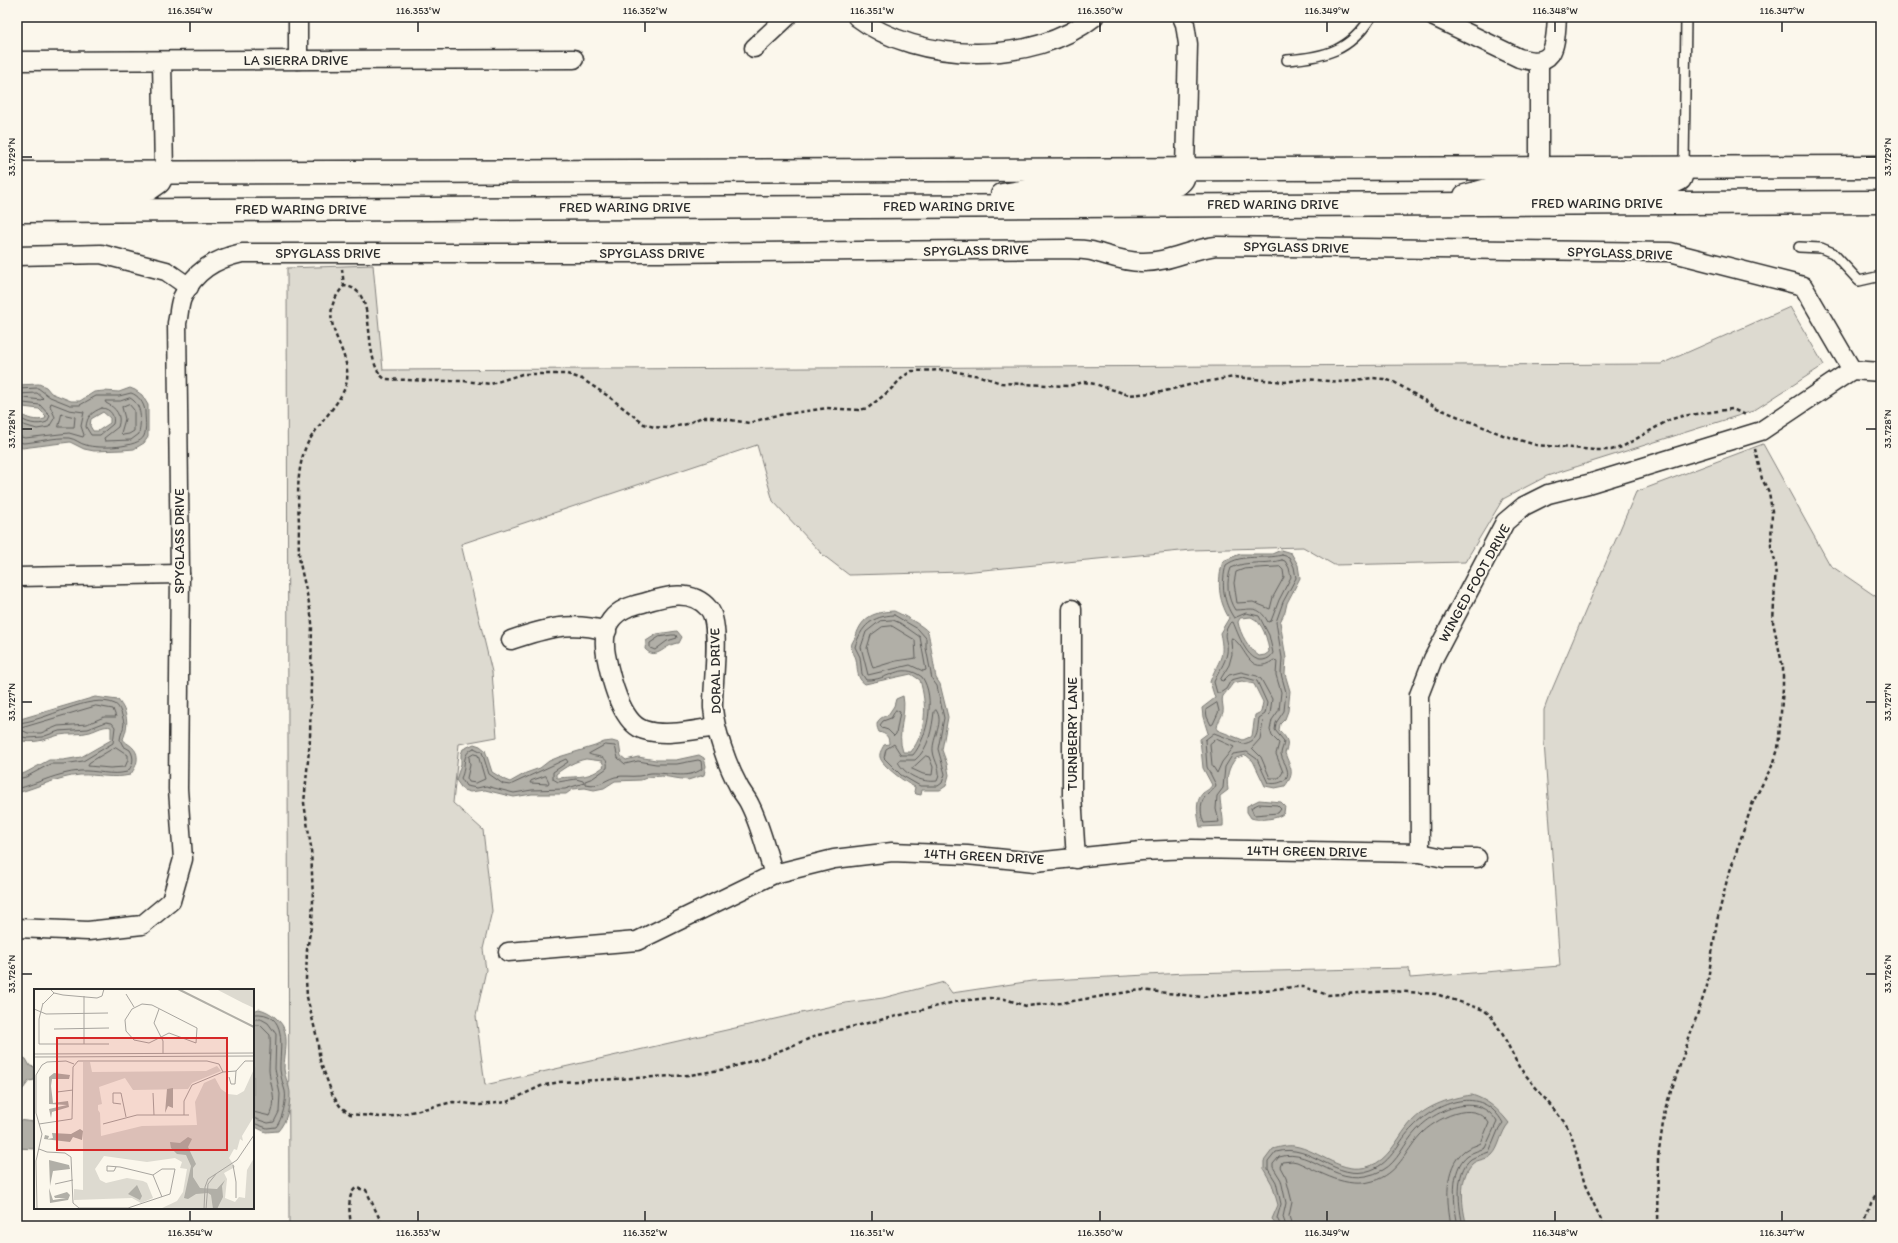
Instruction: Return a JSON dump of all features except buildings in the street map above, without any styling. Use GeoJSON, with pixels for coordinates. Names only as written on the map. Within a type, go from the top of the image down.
{"type":"FeatureCollection","features":[{"type":"Feature","properties":{"kind":"main road"},"geometry":{"type":"LineString","coordinates":[[17,173],[1881,167]]}},
{"type":"Feature","properties":{"kind":"main road"},"geometry":{"type":"LineString","coordinates":[[1439,204],[1507,185],[1670,184],[1680,179],[1684,168]]}},
{"type":"Feature","properties":{"kind":"main road"},"geometry":{"type":"LineString","coordinates":[[951,206],[1045,188],[1174,185],[1180,183],[1184,179],[1186,169]]}},
{"type":"Feature","properties":{"kind":"main road"},"geometry":{"type":"LineString","coordinates":[[17,190],[149,189],[159,182],[164,173]]}},
{"type":"Feature","properties":{"kind":"main road","name":"FRED WARING DRIVE"},"geometry":{"type":"LineString","coordinates":[[17,211],[1881,202]]}},
{"type":"Feature","properties":{"kind":"street"},"geometry":{"type":"LineString","coordinates":[[298,17],[298,60]]}},
{"type":"Feature","properties":{"kind":"street"},"geometry":{"type":"LineString","coordinates":[[754,48],[787,17]]}},
{"type":"Feature","properties":{"kind":"street"},"geometry":{"type":"LineString","coordinates":[[857,17],[882,34],[908,42],[963,53],[993,53],[1022,50],[1086,24],[1094,17]]}},
{"type":"Feature","properties":{"kind":"street"},"geometry":{"type":"LineString","coordinates":[[1182,17],[1186,24],[1188,44],[1186,169]]}},
{"type":"Feature","properties":{"kind":"street"},"geometry":{"type":"LineString","coordinates":[[1434,17],[1519,58],[1531,62],[1541,61],[1549,57],[1555,45],[1557,17]]}},
{"type":"Feature","properties":{"kind":"street","name":"LA SIERRA DRIVE"},"geometry":{"type":"LineString","coordinates":[[17,62],[574,59]]}},
{"type":"Feature","properties":{"kind":"street"},"geometry":{"type":"LineString","coordinates":[[162,61],[164,173]]}},
{"type":"Feature","properties":{"kind":"street"},"geometry":{"type":"LineString","coordinates":[[1539,168],[1541,61]]}},
{"type":"Feature","properties":{"kind":"street","name":"SPYGLASS DRIVE"},"geometry":{"type":"LineString","coordinates":[[17,928],[88,931],[142,925],[170,901],[184,859],[178,789],[180,574],[177,323],[182,298],[204,267],[216,260],[242,253],[660,253],[1067,249],[1094,251],[1114,258],[1140,262],[1164,260],[1202,247],[1216,246],[1670,252],[1803,286],[1852,370]]}},
{"type":"Feature","properties":{"kind":"street"},"geometry":{"type":"LineString","coordinates":[[17,256],[101,254],[166,271],[189,287]]}},
{"type":"Feature","properties":{"kind":"street"},"geometry":{"type":"LineString","coordinates":[[1852,370],[1881,372]]}},
{"type":"Feature","properties":{"kind":"street","name":"WINGED FOOT DRIVE"},"geometry":{"type":"LineString","coordinates":[[1420,853],[1419,695],[1433,659],[1506,522],[1524,506],[1548,494],[1588,484],[1761,432],[1852,370]]}},
{"type":"Feature","properties":{"kind":"street"},"geometry":{"type":"LineString","coordinates":[[17,577],[180,574]]}},
{"type":"Feature","properties":{"kind":"street","name":"DORAL DRIVE"},"geometry":{"type":"LineString","coordinates":[[716,727],[656,732],[643,730],[635,725],[621,706],[608,664],[605,646],[607,631],[611,620],[619,612],[628,607],[667,595],[678,595],[698,599],[714,617],[713,706],[716,727],[737,785],[750,805],[758,823],[774,874]]}},
{"type":"Feature","properties":{"kind":"street","name":"TURNBERRY LANE"},"geometry":{"type":"LineString","coordinates":[[1072,609],[1072,795],[1076,859]]}},
{"type":"Feature","properties":{"kind":"street"},"geometry":{"type":"LineString","coordinates":[[511,640],[547,628],[563,625],[589,626],[607,631]]}},
{"type":"Feature","properties":{"kind":"street","name":"14TH GREEN DRIVE"},"geometry":{"type":"LineString","coordinates":[[508,952],[637,941],[774,874],[834,859],[892,852],[960,854],[1035,862],[1076,859],[1141,851],[1192,849],[1420,853],[1444,858],[1477,858]]}},
{"type":"Feature","properties":{"kind":"lane"},"geometry":{"type":"LineString","coordinates":[[1287,60],[1315,58],[1330,54],[1348,42],[1363,29],[1371,17]]}},
{"type":"Feature","properties":{"kind":"lane"},"geometry":{"type":"LineString","coordinates":[[1684,168],[1686,17]]}},
{"type":"Feature","properties":{"kind":"lane"},"geometry":{"type":"LineString","coordinates":[[1799,247],[1821,248],[1833,253],[1843,262],[1859,281],[1881,276]]}},
{"type":"Feature","properties":{"kind":"path"},"geometry":{"type":"LineString","coordinates":[[1604,1226],[1585,1185],[1571,1134],[1565,1123],[1519,1067],[1491,1016],[1484,1010],[1436,994],[1424,992],[1373,991],[1328,995],[1303,987],[1293,986],[1203,997],[1140,990],[1062,1003],[1026,1006],[1005,999],[989,998],[959,1001],[818,1035],[767,1056],[726,1069],[682,1075],[559,1082],[541,1086],[507,1102],[480,1105],[453,1102],[394,1116],[364,1117],[350,1114],[340,1106],[333,1096],[328,1083],[320,1061],[317,1038],[307,997],[306,968],[313,901],[311,847],[304,803],[310,739],[312,623],[311,604],[299,554],[299,474],[306,448],[312,435],[345,389],[347,374],[346,364],[335,335],[331,312],[333,302],[344,286],[351,287],[360,293],[369,323],[374,366],[379,375],[385,379],[464,381],[492,384],[522,374],[567,374],[582,379],[608,396],[644,424],[654,427],[668,428],[687,424],[702,417],[712,417],[749,423],[773,416],[827,408],[859,410],[868,408],[889,391],[904,376],[912,371],[945,370],[980,376],[1001,383],[1068,386],[1084,382],[1129,395],[1161,392],[1193,384],[1234,377],[1285,382],[1305,379],[1341,382],[1372,378],[1384,379],[1394,382],[1437,408],[1503,435],[1536,445],[1595,450],[1611,450],[1622,447],[1669,420],[1682,416],[1732,409],[1746,415]]}},
{"type":"Feature","properties":{"kind":"path"},"geometry":{"type":"LineString","coordinates":[[1657,1226],[1658,1158],[1665,1109],[1707,986],[1717,921],[1728,880],[1753,802],[1774,762],[1778,749],[1783,688],[1783,668],[1773,622],[1776,565],[1771,546],[1772,511],[1769,492],[1762,479],[1755,445]]}},
{"type":"Feature","properties":{"kind":"path"},"geometry":{"type":"LineString","coordinates":[[351,1226],[350,1197],[352,1191],[361,1188],[366,1190],[383,1226]]}},
{"type":"Feature","properties":{"kind":"path"},"geometry":{"type":"LineString","coordinates":[[1864,1226],[1871,1204],[1881,1188]]}},
{"type":"Feature","properties":{"kind":"shaded area"},"geometry":{"type":"Polygon","coordinates":[[[373,265],[383,370],[1661,364],[1790,307],[1824,365],[1753,411],[1547,476],[1503,499],[1465,562],[1334,565],[1303,547],[1191,550],[963,572],[849,575],[823,555],[773,501],[757,445],[461,544],[492,672],[497,737],[459,744],[453,803],[483,830],[492,911],[483,949],[486,970],[476,1016],[485,1085],[845,1003],[883,998],[944,982],[952,993],[1032,981],[1185,973],[1409,968],[1410,978],[1560,966],[1544,742],[1544,710],[1548,699],[1636,492],[1763,444],[1830,565],[1881,600],[1881,1226],[289,1226],[287,268],[373,265]]]}},
{"type":"Feature","properties":{"kind":"water"},"geometry":{"type":"Polygon","coordinates":[[[39,384],[46,387],[51,393],[71,401],[80,401],[94,392],[119,392],[130,388],[142,395],[148,405],[148,437],[144,443],[134,449],[94,451],[84,449],[70,442],[22,448],[17,444],[17,385],[39,384]],[[20,408],[20,413],[25,417],[35,420],[45,419],[46,416],[39,409],[20,408]],[[103,412],[91,419],[90,426],[93,431],[98,431],[110,423],[110,418],[103,412]]]}},
{"type":"Feature","properties":{"kind":"water"},"geometry":{"type":"Polygon","coordinates":[[[1281,550],[1291,553],[1298,565],[1300,578],[1287,603],[1285,612],[1280,622],[1286,658],[1285,674],[1290,691],[1288,711],[1285,719],[1280,724],[1279,730],[1287,740],[1285,753],[1291,770],[1290,777],[1285,786],[1275,788],[1265,786],[1253,761],[1246,755],[1236,758],[1228,773],[1228,790],[1220,796],[1223,826],[1200,827],[1197,809],[1198,801],[1203,793],[1212,785],[1203,768],[1200,739],[1208,733],[1202,708],[1215,698],[1210,682],[1222,654],[1220,633],[1229,618],[1225,611],[1221,597],[1219,583],[1223,561],[1240,554],[1272,554],[1281,550]],[[1251,617],[1240,618],[1238,622],[1241,631],[1248,645],[1255,653],[1259,656],[1265,655],[1269,652],[1266,637],[1259,623],[1251,617]],[[1242,681],[1233,683],[1223,696],[1223,712],[1218,723],[1217,730],[1243,740],[1252,736],[1255,715],[1261,712],[1263,702],[1254,684],[1242,681]]]}},
{"type":"Feature","properties":{"kind":"water"},"geometry":{"type":"Polygon","coordinates":[[[894,611],[907,617],[926,629],[928,632],[936,678],[940,684],[948,717],[942,750],[949,775],[946,786],[940,790],[922,790],[921,795],[916,794],[914,792],[915,787],[895,774],[881,760],[881,751],[884,745],[889,744],[889,741],[887,736],[879,732],[877,726],[880,719],[888,715],[894,706],[896,699],[903,696],[904,710],[901,745],[903,752],[911,752],[923,726],[924,699],[920,680],[911,674],[865,684],[860,679],[856,659],[851,648],[859,629],[870,616],[894,611]]]}},
{"type":"Feature","properties":{"kind":"water"},"geometry":{"type":"Polygon","coordinates":[[[677,631],[682,637],[679,643],[653,654],[645,649],[646,641],[657,634],[677,631]]]}},
{"type":"Feature","properties":{"kind":"water"},"geometry":{"type":"Polygon","coordinates":[[[95,697],[118,700],[124,709],[127,724],[123,739],[132,747],[137,755],[136,765],[130,775],[117,777],[86,775],[72,776],[17,793],[17,775],[25,773],[49,760],[63,760],[81,757],[111,740],[111,727],[103,727],[86,733],[63,734],[39,741],[29,742],[17,740],[17,720],[95,697]]]}},
{"type":"Feature","properties":{"kind":"water"},"geometry":{"type":"Polygon","coordinates":[[[612,741],[619,743],[621,756],[626,760],[638,757],[656,760],[676,760],[699,755],[704,758],[706,766],[704,775],[688,780],[662,776],[649,777],[641,780],[615,781],[604,788],[594,790],[585,788],[573,789],[566,794],[532,794],[514,797],[485,790],[470,792],[463,790],[456,780],[461,764],[461,754],[463,749],[474,744],[485,750],[492,772],[510,782],[526,773],[540,768],[549,761],[604,742],[612,741]],[[586,759],[578,761],[559,771],[556,774],[556,777],[577,777],[588,775],[604,766],[602,761],[586,759]]]}},
{"type":"Feature","properties":{"kind":"water"},"geometry":{"type":"Polygon","coordinates":[[[1259,800],[1281,802],[1285,806],[1284,813],[1278,817],[1269,819],[1251,818],[1247,812],[1247,806],[1259,800]]]}},
{"type":"Feature","properties":{"kind":"water"},"geometry":{"type":"Polygon","coordinates":[[[259,1009],[263,1010],[279,1020],[284,1028],[286,1037],[284,1069],[290,1091],[290,1098],[286,1118],[278,1131],[266,1132],[254,1126],[254,1011],[259,1009]]]}},
{"type":"Feature","properties":{"kind":"water"},"geometry":{"type":"Polygon","coordinates":[[[17,1055],[26,1059],[30,1066],[34,1067],[34,1080],[29,1081],[23,1089],[17,1092],[17,1055]]]}},
{"type":"Feature","properties":{"kind":"water"},"geometry":{"type":"Polygon","coordinates":[[[1472,1095],[1492,1106],[1501,1113],[1509,1123],[1495,1152],[1487,1158],[1474,1162],[1465,1177],[1462,1194],[1467,1226],[1278,1226],[1272,1219],[1278,1205],[1272,1184],[1264,1170],[1264,1161],[1273,1149],[1294,1146],[1304,1148],[1350,1168],[1370,1166],[1387,1155],[1407,1127],[1420,1114],[1445,1101],[1472,1095]]]}},
{"type":"Feature","properties":{"kind":"water"},"geometry":{"type":"Polygon","coordinates":[[[17,1120],[34,1122],[34,1149],[17,1148],[17,1120]]]}}]}
